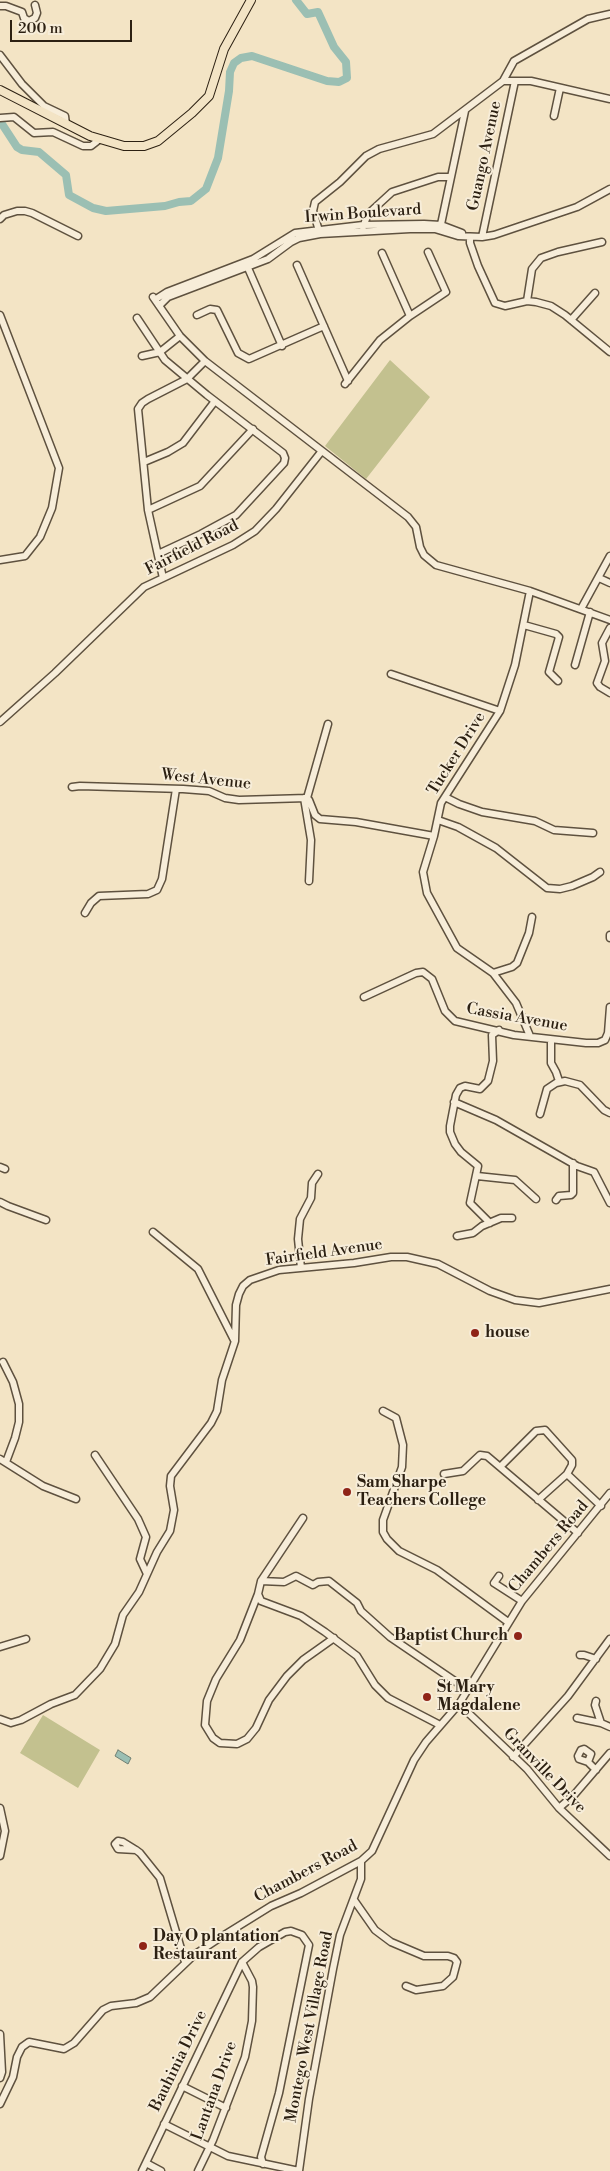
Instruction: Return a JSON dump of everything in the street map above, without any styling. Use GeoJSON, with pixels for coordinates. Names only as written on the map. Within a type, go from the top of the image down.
{"type":"FeatureCollection","features":[{"type":"Feature","properties":{"kind":"main road"},"geometry":{"type":"LineString","coordinates":[[0,90],[100,139],[124,146],[144,146],[158,141],[192,113],[208,96],[224,49],[252,0]]}},
{"type":"Feature","properties":{"kind":"street"},"geometry":{"type":"LineString","coordinates":[[0,6],[6,6],[22,12],[24,18],[29,21],[35,18],[37,13],[35,6]]}},
{"type":"Feature","properties":{"kind":"street"},"geometry":{"type":"LineString","coordinates":[[320,232],[313,211],[315,202],[340,182],[366,156],[379,149],[428,137],[442,129],[503,81],[514,61],[588,19],[610,14]]}},
{"type":"Feature","properties":{"kind":"street"},"geometry":{"type":"LineString","coordinates":[[0,55],[22,84],[44,106],[65,116],[66,124]]}},
{"type":"Feature","properties":{"kind":"street"},"geometry":{"type":"LineString","coordinates":[[503,81],[531,81],[610,99]]}},
{"type":"Feature","properties":{"kind":"street","name":"Guango Avenue"},"geometry":{"type":"LineString","coordinates":[[482,237],[515,81]]}},
{"type":"Feature","properties":{"kind":"street"},"geometry":{"type":"LineString","coordinates":[[554,116],[560,88]]}},
{"type":"Feature","properties":{"kind":"street"},"geometry":{"type":"LineString","coordinates":[[440,228],[465,110]]}},
{"type":"Feature","properties":{"kind":"street"},"geometry":{"type":"LineString","coordinates":[[2,117],[14,117],[34,132],[53,132],[83,146],[91,146],[100,139]]}},
{"type":"Feature","properties":{"kind":"street"},"geometry":{"type":"LineString","coordinates":[[363,228],[368,214],[392,192],[438,177],[451,177]]}},
{"type":"Feature","properties":{"kind":"street","name":"Irwin Boulevard"},"geometry":{"type":"LineString","coordinates":[[180,336],[156,300],[255,262],[268,259],[280,247],[300,238],[320,232],[363,228],[440,228],[467,236],[482,237],[494,235],[577,207],[610,189]]}},
{"type":"Feature","properties":{"kind":"street"},"geometry":{"type":"LineString","coordinates":[[0,219],[17,211],[25,211],[78,236]]}},
{"type":"Feature","properties":{"kind":"street"},"geometry":{"type":"LineString","coordinates":[[467,236],[495,303],[505,306],[527,301],[551,306],[610,352]]}},
{"type":"Feature","properties":{"kind":"street"},"geometry":{"type":"LineString","coordinates":[[527,301],[532,269],[541,258],[602,242]]}},
{"type":"Feature","properties":{"kind":"street"},"geometry":{"type":"LineString","coordinates":[[297,265],[347,382],[380,340],[410,316],[446,292],[428,252]]}},
{"type":"Feature","properties":{"kind":"street"},"geometry":{"type":"LineString","coordinates":[[382,254],[410,316]]}},
{"type":"Feature","properties":{"kind":"street","name":"Irwin Boulevard"},"geometry":{"type":"LineString","coordinates":[[204,282],[248,268],[255,262]]}},
{"type":"Feature","properties":{"kind":"street"},"geometry":{"type":"LineString","coordinates":[[248,268],[282,346]]}},
{"type":"Feature","properties":{"kind":"street"},"geometry":{"type":"LineString","coordinates":[[571,320],[595,293]]}},
{"type":"Feature","properties":{"kind":"street"},"geometry":{"type":"LineString","coordinates":[[197,315],[210,309],[217,310],[238,353],[249,359],[324,326]]}},
{"type":"Feature","properties":{"kind":"street"},"geometry":{"type":"LineString","coordinates":[[0,314],[59,468],[52,508],[40,537],[25,556],[0,560]]}},
{"type":"Feature","properties":{"kind":"street"},"geometry":{"type":"LineString","coordinates":[[137,318],[165,360],[215,401],[283,452],[285,458],[284,463],[236,515],[158,554]]}},
{"type":"Feature","properties":{"kind":"street"},"geometry":{"type":"LineString","coordinates":[[142,356],[160,352],[180,336],[205,360],[321,452],[408,517],[416,526],[424,555],[436,565],[530,591],[610,620]]}},
{"type":"Feature","properties":{"kind":"street"},"geometry":{"type":"LineString","coordinates":[[163,578],[148,510],[138,409],[148,399],[187,379],[205,360]]}},
{"type":"Feature","properties":{"kind":"street"},"geometry":{"type":"LineString","coordinates":[[144,462],[168,452],[183,443],[215,401]]}},
{"type":"Feature","properties":{"kind":"street"},"geometry":{"type":"LineString","coordinates":[[148,510],[200,486],[253,430]]}},
{"type":"Feature","properties":{"kind":"street","name":"Fairfield Road"},"geometry":{"type":"LineString","coordinates":[[0,722],[55,674],[144,587],[233,545],[255,530],[276,508],[321,452]]}},
{"type":"Feature","properties":{"kind":"street"},"geometry":{"type":"LineString","coordinates":[[581,609],[610,556]]}},
{"type":"Feature","properties":{"kind":"street"},"geometry":{"type":"LineString","coordinates":[[599,578],[610,583]]}},
{"type":"Feature","properties":{"kind":"street","name":"Tucker Drive"},"geometry":{"type":"LineString","coordinates":[[530,591],[509,687],[500,711],[440,807],[434,836],[424,866],[427,893],[457,948],[493,973],[516,1003],[530,1036]]}},
{"type":"Feature","properties":{"kind":"street"},"geometry":{"type":"LineString","coordinates":[[575,665],[590,612]]}},
{"type":"Feature","properties":{"kind":"street"},"geometry":{"type":"LineString","coordinates":[[524,625],[556,634],[559,637],[550,672],[558,682]]}},
{"type":"Feature","properties":{"kind":"street"},"geometry":{"type":"LineString","coordinates":[[610,628],[602,643],[605,661],[597,682],[600,687],[610,692]]}},
{"type":"Feature","properties":{"kind":"street"},"geometry":{"type":"LineString","coordinates":[[391,674],[500,711]]}},
{"type":"Feature","properties":{"kind":"street"},"geometry":{"type":"LineString","coordinates":[[309,881],[311,840],[305,798],[328,724]]}},
{"type":"Feature","properties":{"kind":"street","name":"West Avenue"},"geometry":{"type":"LineString","coordinates":[[72,787],[176,788],[209,791],[225,798],[240,800],[305,798]]}},
{"type":"Feature","properties":{"kind":"street"},"geometry":{"type":"LineString","coordinates":[[85,913],[93,900],[100,896],[148,894],[157,890],[162,879],[176,788]]}},
{"type":"Feature","properties":{"kind":"street"},"geometry":{"type":"LineString","coordinates":[[445,797],[489,814],[535,821],[554,830],[593,833]]}},
{"type":"Feature","properties":{"kind":"street"},"geometry":{"type":"LineString","coordinates":[[305,798],[310,800],[315,815],[320,819],[356,822],[434,836]]}},
{"type":"Feature","properties":{"kind":"street"},"geometry":{"type":"LineString","coordinates":[[438,820],[458,827],[496,848],[548,888],[560,889],[572,886],[600,872]]}},
{"type":"Feature","properties":{"kind":"street"},"geometry":{"type":"LineString","coordinates":[[493,973],[512,967],[517,963],[529,933],[532,917]]}},
{"type":"Feature","properties":{"kind":"street","name":"Cassia Avenue"},"geometry":{"type":"LineString","coordinates":[[364,997],[416,973],[423,972],[432,979],[449,1017],[455,1021],[514,1035],[550,1040],[602,1042],[608,1033],[610,1007]]}},
{"type":"Feature","properties":{"kind":"street"},"geometry":{"type":"LineString","coordinates":[[490,1222],[470,1203],[478,1166],[461,1152],[450,1132],[454,1102],[460,1088],[465,1086],[475,1089],[480,1088],[488,1081],[493,1061],[492,1035],[499,1030]]}},
{"type":"Feature","properties":{"kind":"street"},"geometry":{"type":"LineString","coordinates":[[550,1040],[551,1063],[559,1081]]}},
{"type":"Feature","properties":{"kind":"street"},"geometry":{"type":"LineString","coordinates":[[540,1114],[546,1092],[559,1081],[580,1085],[604,1110],[610,1113]]}},
{"type":"Feature","properties":{"kind":"street"},"geometry":{"type":"LineString","coordinates":[[454,1102],[496,1120],[573,1163],[594,1172],[610,1203]]}},
{"type":"Feature","properties":{"kind":"street"},"geometry":{"type":"LineString","coordinates":[[556,1200],[559,1196],[571,1195],[573,1163]]}},
{"type":"Feature","properties":{"kind":"street"},"geometry":{"type":"LineString","coordinates":[[312,1191],[312,1183],[318,1174]]}},
{"type":"Feature","properties":{"kind":"street"},"geometry":{"type":"LineString","coordinates":[[477,1176],[515,1180],[536,1199]]}},
{"type":"Feature","properties":{"kind":"street"},"geometry":{"type":"LineString","coordinates":[[301,1268],[298,1231],[300,1219],[312,1191],[319,1184]]}},
{"type":"Feature","properties":{"kind":"street"},"geometry":{"type":"LineString","coordinates":[[0,1202],[46,1220]]}},
{"type":"Feature","properties":{"kind":"street"},"geometry":{"type":"LineString","coordinates":[[457,1236],[473,1233],[500,1218],[512,1218]]}},
{"type":"Feature","properties":{"kind":"street"},"geometry":{"type":"LineString","coordinates":[[153,1232],[198,1269],[206,1281],[235,1341]]}},
{"type":"Feature","properties":{"kind":"street","name":"Fairfield Avenue"},"geometry":{"type":"LineString","coordinates":[[0,1719],[11,1722],[21,1720],[51,1704],[75,1695],[85,1687],[100,1669],[115,1644],[123,1615],[139,1592],[173,1522],[171,1476],[211,1423],[217,1411],[222,1380],[235,1341],[236,1305],[243,1286],[250,1280],[279,1270],[354,1264],[390,1257],[406,1257],[438,1264],[490,1291],[515,1300],[539,1303],[610,1289]]}},
{"type":"Feature","properties":{"kind":"street"},"geometry":{"type":"LineString","coordinates":[[2,1362],[13,1382],[19,1404],[19,1422],[15,1438],[3,1461],[43,1486],[76,1499]]}},
{"type":"Feature","properties":{"kind":"street"},"geometry":{"type":"LineString","coordinates":[[383,1411],[396,1418],[403,1444],[402,1467],[383,1520],[383,1532],[387,1540],[400,1551],[437,1570],[508,1622]]}},
{"type":"Feature","properties":{"kind":"street"},"geometry":{"type":"LineString","coordinates":[[500,1467],[536,1431],[545,1430],[572,1460],[572,1465],[567,1474],[538,1500]]}},
{"type":"Feature","properties":{"kind":"street"},"geometry":{"type":"LineString","coordinates":[[95,1455],[138,1519],[146,1537],[140,1559],[147,1574]]}},
{"type":"Feature","properties":{"kind":"street"},"geometry":{"type":"LineString","coordinates":[[444,1474],[463,1471],[480,1455],[487,1456],[578,1533]]}},
{"type":"Feature","properties":{"kind":"street"},"geometry":{"type":"LineString","coordinates":[[567,1474],[601,1506]]}},
{"type":"Feature","properties":{"kind":"street","name":"Chambers Road"},"geometry":{"type":"LineString","coordinates":[[0,2104],[13,2077],[17,2057],[22,2048],[29,2042],[64,2049],[74,2043],[104,2010],[112,2006],[136,2002],[150,1997],[172,1978],[185,1962],[220,1937],[271,1906],[301,1893],[361,1861],[372,1851],[414,1760],[426,1742],[459,1704],[522,1601],[610,1493]]}},
{"type":"Feature","properties":{"kind":"street"},"geometry":{"type":"LineString","coordinates":[[303,1518],[261,1582],[240,1640],[213,1684],[207,1701],[205,1725],[213,1738],[228,1745],[237,1744],[247,1738],[256,1728],[269,1700],[287,1676],[303,1660],[334,1638]]}},
{"type":"Feature","properties":{"kind":"street"},"geometry":{"type":"LineString","coordinates":[[261,1582],[284,1582],[296,1576],[313,1585],[318,1582],[329,1581],[357,1603],[361,1611],[390,1638],[468,1690]]}},
{"type":"Feature","properties":{"kind":"street"},"geometry":{"type":"LineString","coordinates":[[499,1576],[494,1583],[522,1601]]}},
{"type":"Feature","properties":{"kind":"street"},"geometry":{"type":"LineString","coordinates":[[258,1594],[261,1601],[301,1616],[334,1638],[357,1656],[375,1685],[388,1698],[440,1725]]}},
{"type":"Feature","properties":{"kind":"street"},"geometry":{"type":"LineString","coordinates":[[514,1757],[568,1696],[610,1639]]}},
{"type":"Feature","properties":{"kind":"street"},"geometry":{"type":"LineString","coordinates":[[0,1647],[26,1640]]}},
{"type":"Feature","properties":{"kind":"street"},"geometry":{"type":"LineString","coordinates":[[580,1655],[596,1659]]}},
{"type":"Feature","properties":{"kind":"street"},"geometry":{"type":"LineString","coordinates":[[596,1701],[595,1705],[601,1723]]}},
{"type":"Feature","properties":{"kind":"street","name":"Granville Drive"},"geometry":{"type":"LineString","coordinates":[[459,1704],[527,1769],[559,1808],[610,1856]]}},
{"type":"Feature","properties":{"kind":"street"},"geometry":{"type":"LineString","coordinates":[[577,1718],[610,1727]]}},
{"type":"Feature","properties":{"kind":"street"},"geometry":{"type":"LineString","coordinates":[[559,1808],[610,1754]]}},
{"type":"Feature","properties":{"kind":"street"},"geometry":{"type":"LineString","coordinates":[[588,1762],[596,1770]]}},
{"type":"Feature","properties":{"kind":"street"},"geometry":{"type":"LineString","coordinates":[[0,1808],[5,1831],[0,1856]]}},
{"type":"Feature","properties":{"kind":"street"},"geometry":{"type":"LineString","coordinates":[[136,1850],[146,1858],[160,1878],[185,1962]]}},
{"type":"Feature","properties":{"kind":"street","name":"Montego West Village Road"},"geometry":{"type":"LineString","coordinates":[[299,2171],[309,2099],[340,1934],[361,1879],[361,1861]]}},
{"type":"Feature","properties":{"kind":"street"},"geometry":{"type":"LineString","coordinates":[[354,1900],[376,1930],[391,1942],[424,1956],[448,1956],[454,1958],[457,1962],[453,1977],[443,1986],[416,1990],[406,1986]]}},
{"type":"Feature","properties":{"kind":"street"},"geometry":{"type":"LineString","coordinates":[[242,1962],[260,1947],[284,1932],[291,1931],[302,1935],[309,1945],[279,2093],[261,2157],[263,2164]]}},
{"type":"Feature","properties":{"kind":"street","name":"Bauhinia Drive"},"geometry":{"type":"LineString","coordinates":[[142,2171],[242,1962]]}},
{"type":"Feature","properties":{"kind":"street","name":"Lantana Drive"},"geometry":{"type":"LineString","coordinates":[[198,2171],[226,2108],[244,2057],[252,2021],[252,1981],[242,1962]]}},
{"type":"Feature","properties":{"kind":"street"},"geometry":{"type":"LineString","coordinates":[[0,2034],[2,2072],[0,2078]]}},
{"type":"Feature","properties":{"kind":"street"},"geometry":{"type":"LineString","coordinates":[[182,2086],[226,2108]]}},
{"type":"Feature","properties":{"kind":"street"},"geometry":{"type":"LineString","coordinates":[[164,2124],[209,2148],[241,2160],[299,2171]]}},
{"type":"Feature","properties":{"kind":"street"},"geometry":{"type":"LineString","coordinates":[[146,2163],[161,2171]]}},
{"type":"Feature","properties":{"kind":"shaded area"},"geometry":{"type":"Polygon","coordinates":[[[390,360],[430,397],[366,479],[325,446],[390,360]]]}},
{"type":"Feature","properties":{"kind":"shaded area"},"geometry":{"type":"Polygon","coordinates":[[[43,1715],[100,1750],[78,1788],[20,1753],[43,1715]]]}},
{"type":"Feature","properties":{"kind":"water"},"geometry":{"type":"Polygon","coordinates":[[[118,1750],[131,1758],[128,1764],[115,1756],[118,1750]]]}},
{"type":"Feature","properties":{"kind":"waterway"},"geometry":{"type":"LineString","coordinates":[[0,121],[17,147],[22,150],[39,152],[66,175],[69,195],[93,208],[106,211],[165,206],[191,201],[206,189],[218,158],[229,91],[230,72],[234,63],[241,58],[252,56],[327,81],[339,82],[347,78],[346,62],[334,47],[318,12],[307,14],[296,0]]}},
{"type":"Feature","properties":{"kind":"place","name":"house"},"geometry":{"type":"Point","coordinates":[475,1333]}},
{"type":"Feature","properties":{"kind":"place","name":"Sam Sharpe Teachers College"},"geometry":{"type":"Point","coordinates":[347,1492]}},
{"type":"Feature","properties":{"kind":"place","name":"Baptist Church"},"geometry":{"type":"Point","coordinates":[518,1636]}},
{"type":"Feature","properties":{"kind":"place","name":"St Mary Magdalene"},"geometry":{"type":"Point","coordinates":[427,1697]}},
{"type":"Feature","properties":{"kind":"place","name":"Day O plantation Restaurant"},"geometry":{"type":"Point","coordinates":[143,1946]}}]}
